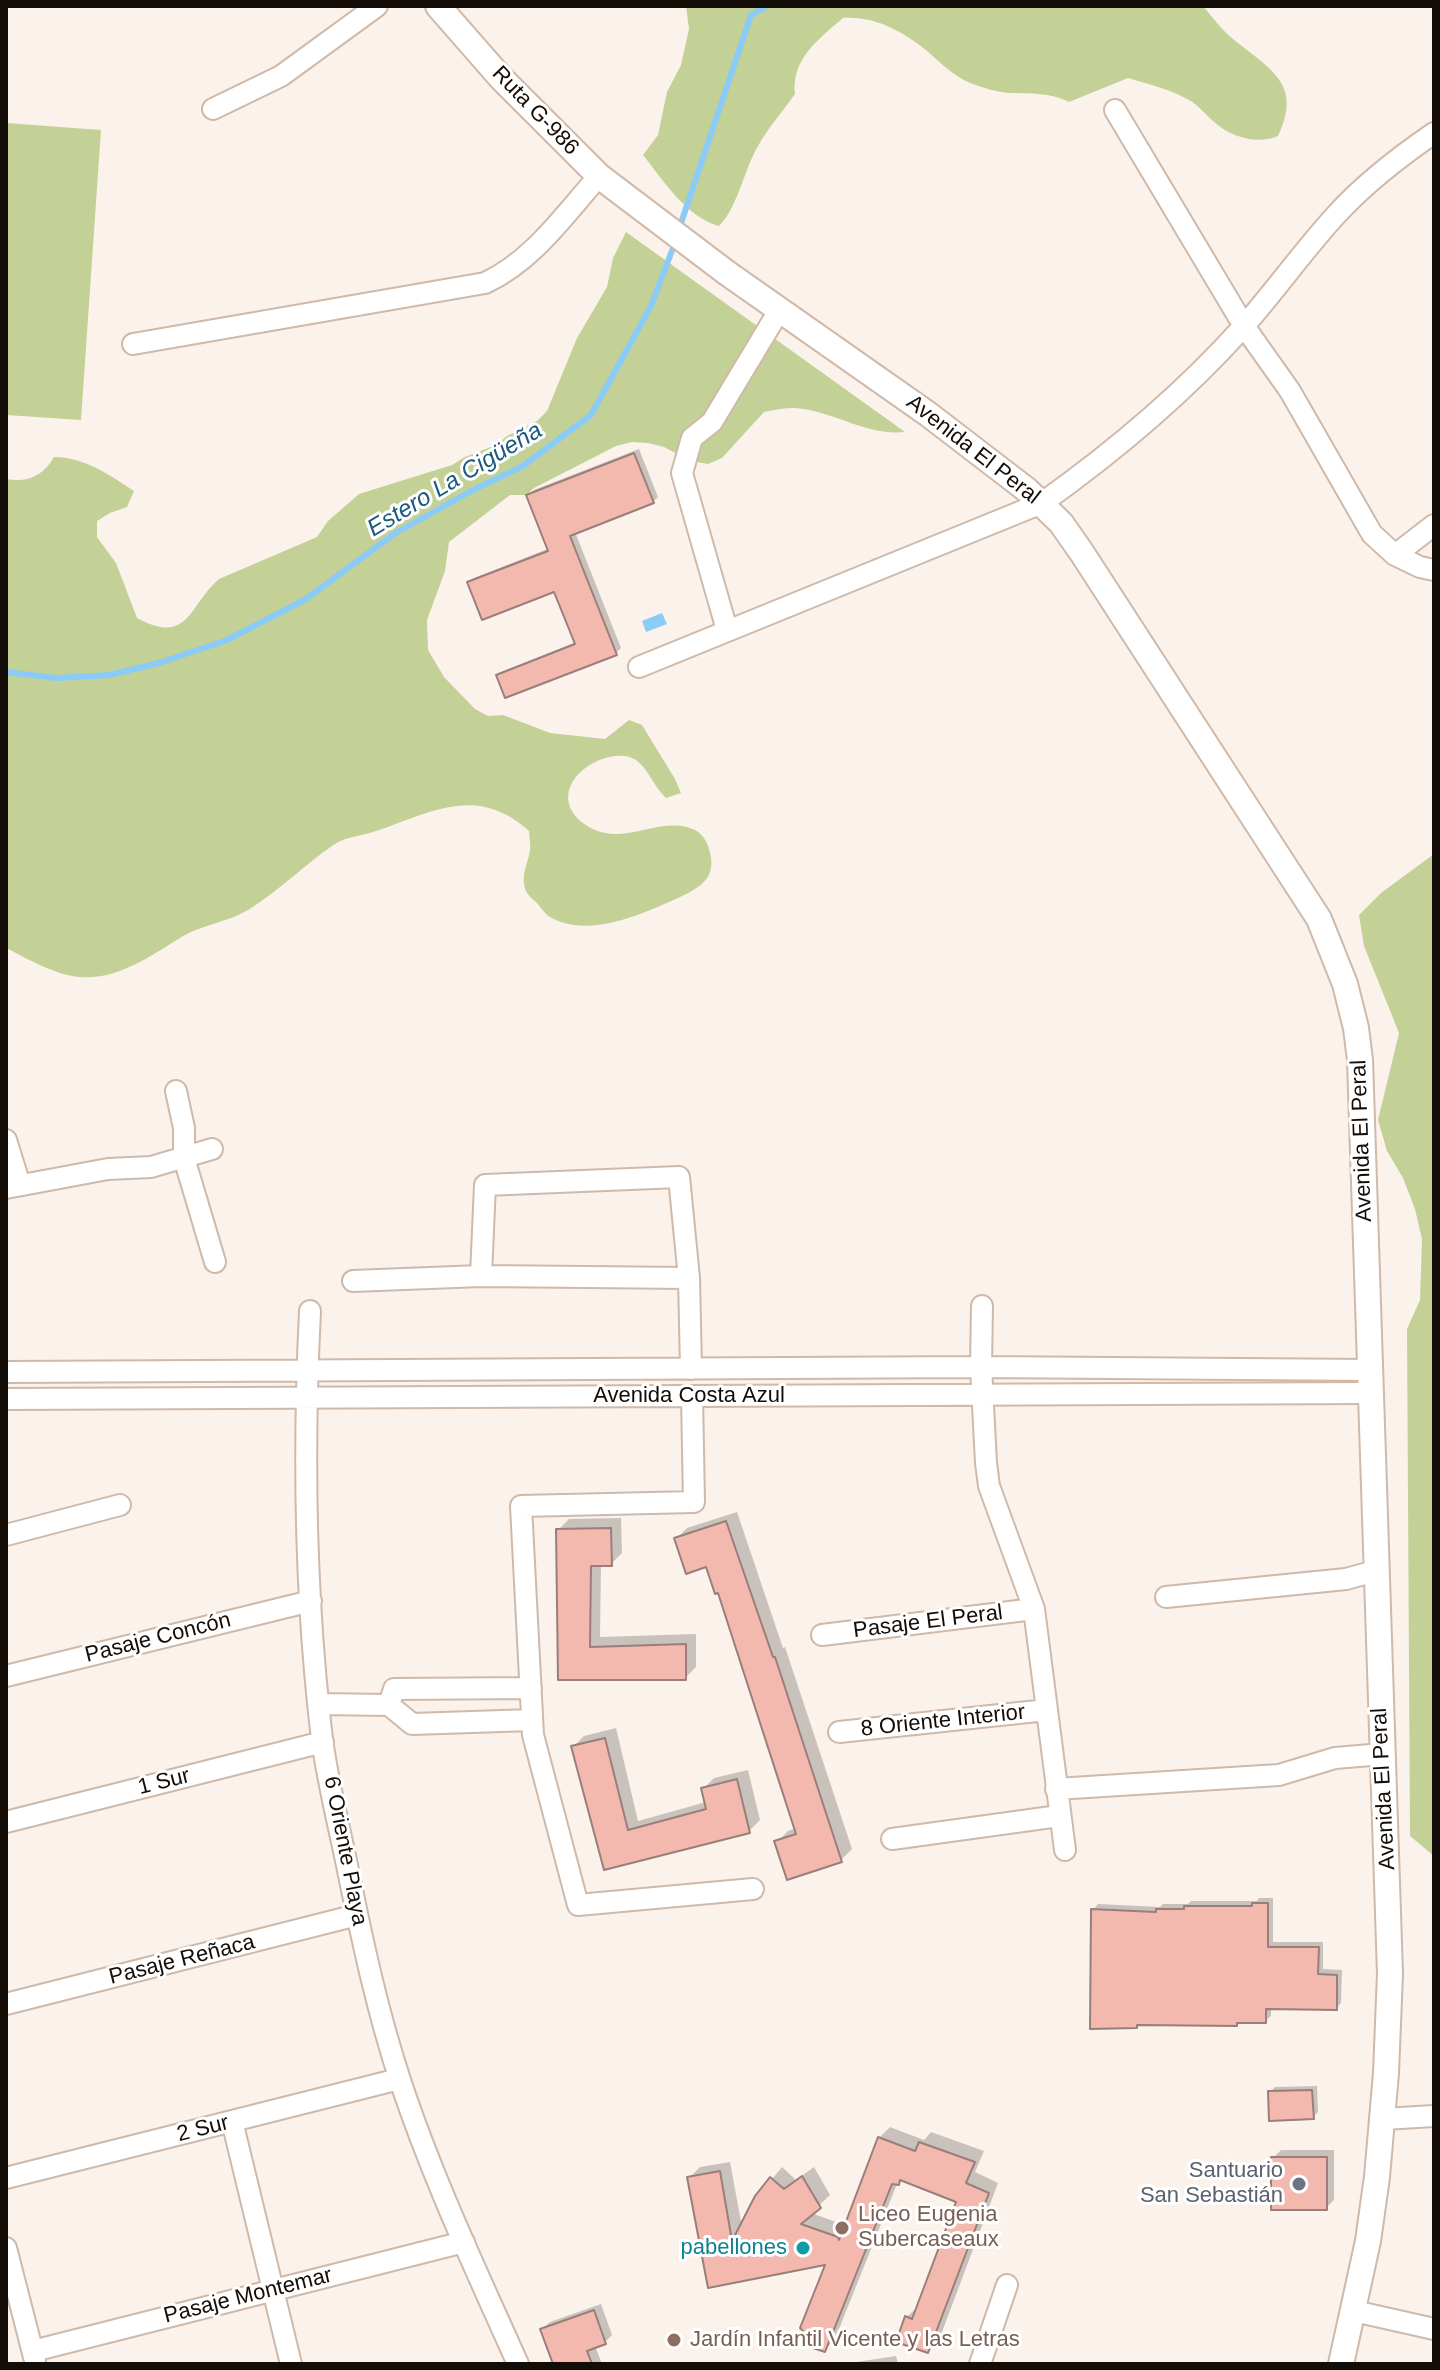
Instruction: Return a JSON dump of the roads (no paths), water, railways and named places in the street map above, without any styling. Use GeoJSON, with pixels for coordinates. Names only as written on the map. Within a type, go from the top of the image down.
{"type":"FeatureCollection","features":[{"type":"Feature","properties":{"kind":"main road","name":"Ruta G-986"},"geometry":{"type":"LineString","coordinates":[[438,6],[501,78],[599,176],[640,208]]}},
{"type":"Feature","properties":{"kind":"main road","name":"Avenida El Peral"},"geometry":{"type":"LineString","coordinates":[[640,208],[928,414],[1042,503],[1077,545],[1307,899],[1338,962],[1351,1005],[1360,1060],[1375,1571],[1390,1913],[1383,2119],[1370,2228],[1341,2364]]}},
{"type":"Feature","properties":{"kind":"street"},"geometry":{"type":"LineString","coordinates":[[213,109],[281,76],[377,6]]}},
{"type":"Feature","properties":{"kind":"street"},"geometry":{"type":"LineString","coordinates":[[1115,110],[1244,326],[1290,391],[1363,521],[1382,546],[1395,555],[1434,570]]}},
{"type":"Feature","properties":{"kind":"street"},"geometry":{"type":"LineString","coordinates":[[639,667],[1042,503],[1128,438],[1188,384],[1244,326],[1339,212],[1385,169],[1434,133]]}},
{"type":"Feature","properties":{"kind":"street"},"geometry":{"type":"LineString","coordinates":[[133,344],[485,283],[526,258],[599,176]]}},
{"type":"Feature","properties":{"kind":"street"},"geometry":{"type":"LineString","coordinates":[[727,630],[682,473],[692,438],[712,422],[780,309]]}},
{"type":"Feature","properties":{"kind":"street"},"geometry":{"type":"LineString","coordinates":[[1395,555],[1434,525]]}},
{"type":"Feature","properties":{"kind":"street"},"geometry":{"type":"LineString","coordinates":[[176,1091],[184,1128],[184,1158],[215,1262]]}},
{"type":"Feature","properties":{"kind":"street"},"geometry":{"type":"LineString","coordinates":[[6,1140],[13,1186],[108,1169],[151,1167],[212,1149]]}},
{"type":"Feature","properties":{"kind":"street"},"geometry":{"type":"LineString","coordinates":[[481,1276],[485,1185],[679,1177],[689,1278],[691,1369]]}},
{"type":"Feature","properties":{"kind":"street"},"geometry":{"type":"LineString","coordinates":[[353,1281],[481,1276],[689,1278]]}},
{"type":"Feature","properties":{"kind":"street"},"geometry":{"type":"LineString","coordinates":[[982,1306],[981,1367],[989,1486],[1034,1609],[1065,1850]]}},
{"type":"Feature","properties":{"kind":"street","name":"6 Oriente Playa"},"geometry":{"type":"LineString","coordinates":[[310,1311],[307,1397],[311,1601],[319,1704],[323,1742],[357,1915],[399,2079],[464,2242],[518,2364]]}},
{"type":"Feature","properties":{"kind":"street","name":"Avenida Costa Azul"},"geometry":{"type":"LineString","coordinates":[[6,1372],[981,1367],[1371,1381]]}},
{"type":"Feature","properties":{"kind":"street","name":"Avenida Costa Azul"},"geometry":{"type":"LineString","coordinates":[[6,1399],[983,1396],[1371,1381]]}},
{"type":"Feature","properties":{"kind":"street"},"geometry":{"type":"LineString","coordinates":[[692,1396],[694,1502],[521,1506],[533,1735],[578,1905],[753,1889]]}},
{"type":"Feature","properties":{"kind":"street"},"geometry":{"type":"LineString","coordinates":[[6,1535],[120,1505]]}},
{"type":"Feature","properties":{"kind":"street"},"geometry":{"type":"LineString","coordinates":[[1166,1597],[1346,1579],[1375,1571]]}},
{"type":"Feature","properties":{"kind":"street","name":"Pasaje Concón"},"geometry":{"type":"LineString","coordinates":[[6,1676],[311,1601]]}},
{"type":"Feature","properties":{"kind":"street","name":"Pasaje El Peral"},"geometry":{"type":"LineString","coordinates":[[822,1635],[1034,1609]]}},
{"type":"Feature","properties":{"kind":"street"},"geometry":{"type":"LineString","coordinates":[[389,1705],[394,1689],[531,1688]]}},
{"type":"Feature","properties":{"kind":"street"},"geometry":{"type":"LineString","coordinates":[[319,1704],[389,1705],[412,1724],[532,1720]]}},
{"type":"Feature","properties":{"kind":"street","name":"8 Oriente Interior"},"geometry":{"type":"LineString","coordinates":[[839,1732],[1047,1710]]}},
{"type":"Feature","properties":{"kind":"street","name":"1 Sur"},"geometry":{"type":"LineString","coordinates":[[6,1822],[323,1742]]}},
{"type":"Feature","properties":{"kind":"street"},"geometry":{"type":"LineString","coordinates":[[1056,1789],[1279,1775],[1335,1758],[1383,1754]]}},
{"type":"Feature","properties":{"kind":"street"},"geometry":{"type":"LineString","coordinates":[[892,1839],[1059,1816]]}},
{"type":"Feature","properties":{"kind":"street","name":"Pasaje Reñaca"},"geometry":{"type":"LineString","coordinates":[[6,2004],[357,1915]]}},
{"type":"Feature","properties":{"kind":"street","name":"2 Sur"},"geometry":{"type":"LineString","coordinates":[[6,2178],[399,2079]]}},
{"type":"Feature","properties":{"kind":"street"},"geometry":{"type":"LineString","coordinates":[[1383,2119],[1434,2116]]}},
{"type":"Feature","properties":{"kind":"street"},"geometry":{"type":"LineString","coordinates":[[232,2121],[291,2364]]}},
{"type":"Feature","properties":{"kind":"street","name":"Pasaje Montemar"},"geometry":{"type":"LineString","coordinates":[[34,2357],[273,2290],[464,2242]]}},
{"type":"Feature","properties":{"kind":"street"},"geometry":{"type":"LineString","coordinates":[[6,2248],[34,2357]]}},
{"type":"Feature","properties":{"kind":"street"},"geometry":{"type":"LineString","coordinates":[[980,2364],[1007,2285]]}},
{"type":"Feature","properties":{"kind":"street"},"geometry":{"type":"LineString","coordinates":[[1354,2311],[1434,2329]]}},
{"type":"Feature","properties":{"kind":"water"},"geometry":{"type":"Polygon","coordinates":[[[662,613],[667,624],[646,632],[642,621],[662,613]]]}},
{"type":"Feature","properties":{"kind":"waterway","name":"Estero La Cigüeña"},"geometry":{"type":"LineString","coordinates":[[679,229],[751,15],[767,6]]}},
{"type":"Feature","properties":{"kind":"waterway","name":"Estero La Cigüeña"},"geometry":{"type":"LineString","coordinates":[[6,672],[56,678],[109,675],[159,663],[227,640],[306,599],[394,534],[523,466],[591,415],[651,306],[676,240]]}},
{"type":"Feature","properties":{"kind":"place","name":"Santuario San Sebastián"},"geometry":{"type":"Point","coordinates":[1299,2184]}},
{"type":"Feature","properties":{"kind":"place","name":"Liceo Eugenia Subercaseaux"},"geometry":{"type":"Point","coordinates":[842,2228]}},
{"type":"Feature","properties":{"kind":"place","name":"pabellones"},"geometry":{"type":"Point","coordinates":[803,2248]}},
{"type":"Feature","properties":{"kind":"place","name":"Jardín Infantil Vicente y las Letras"},"geometry":{"type":"Point","coordinates":[674,2340]}}]}
